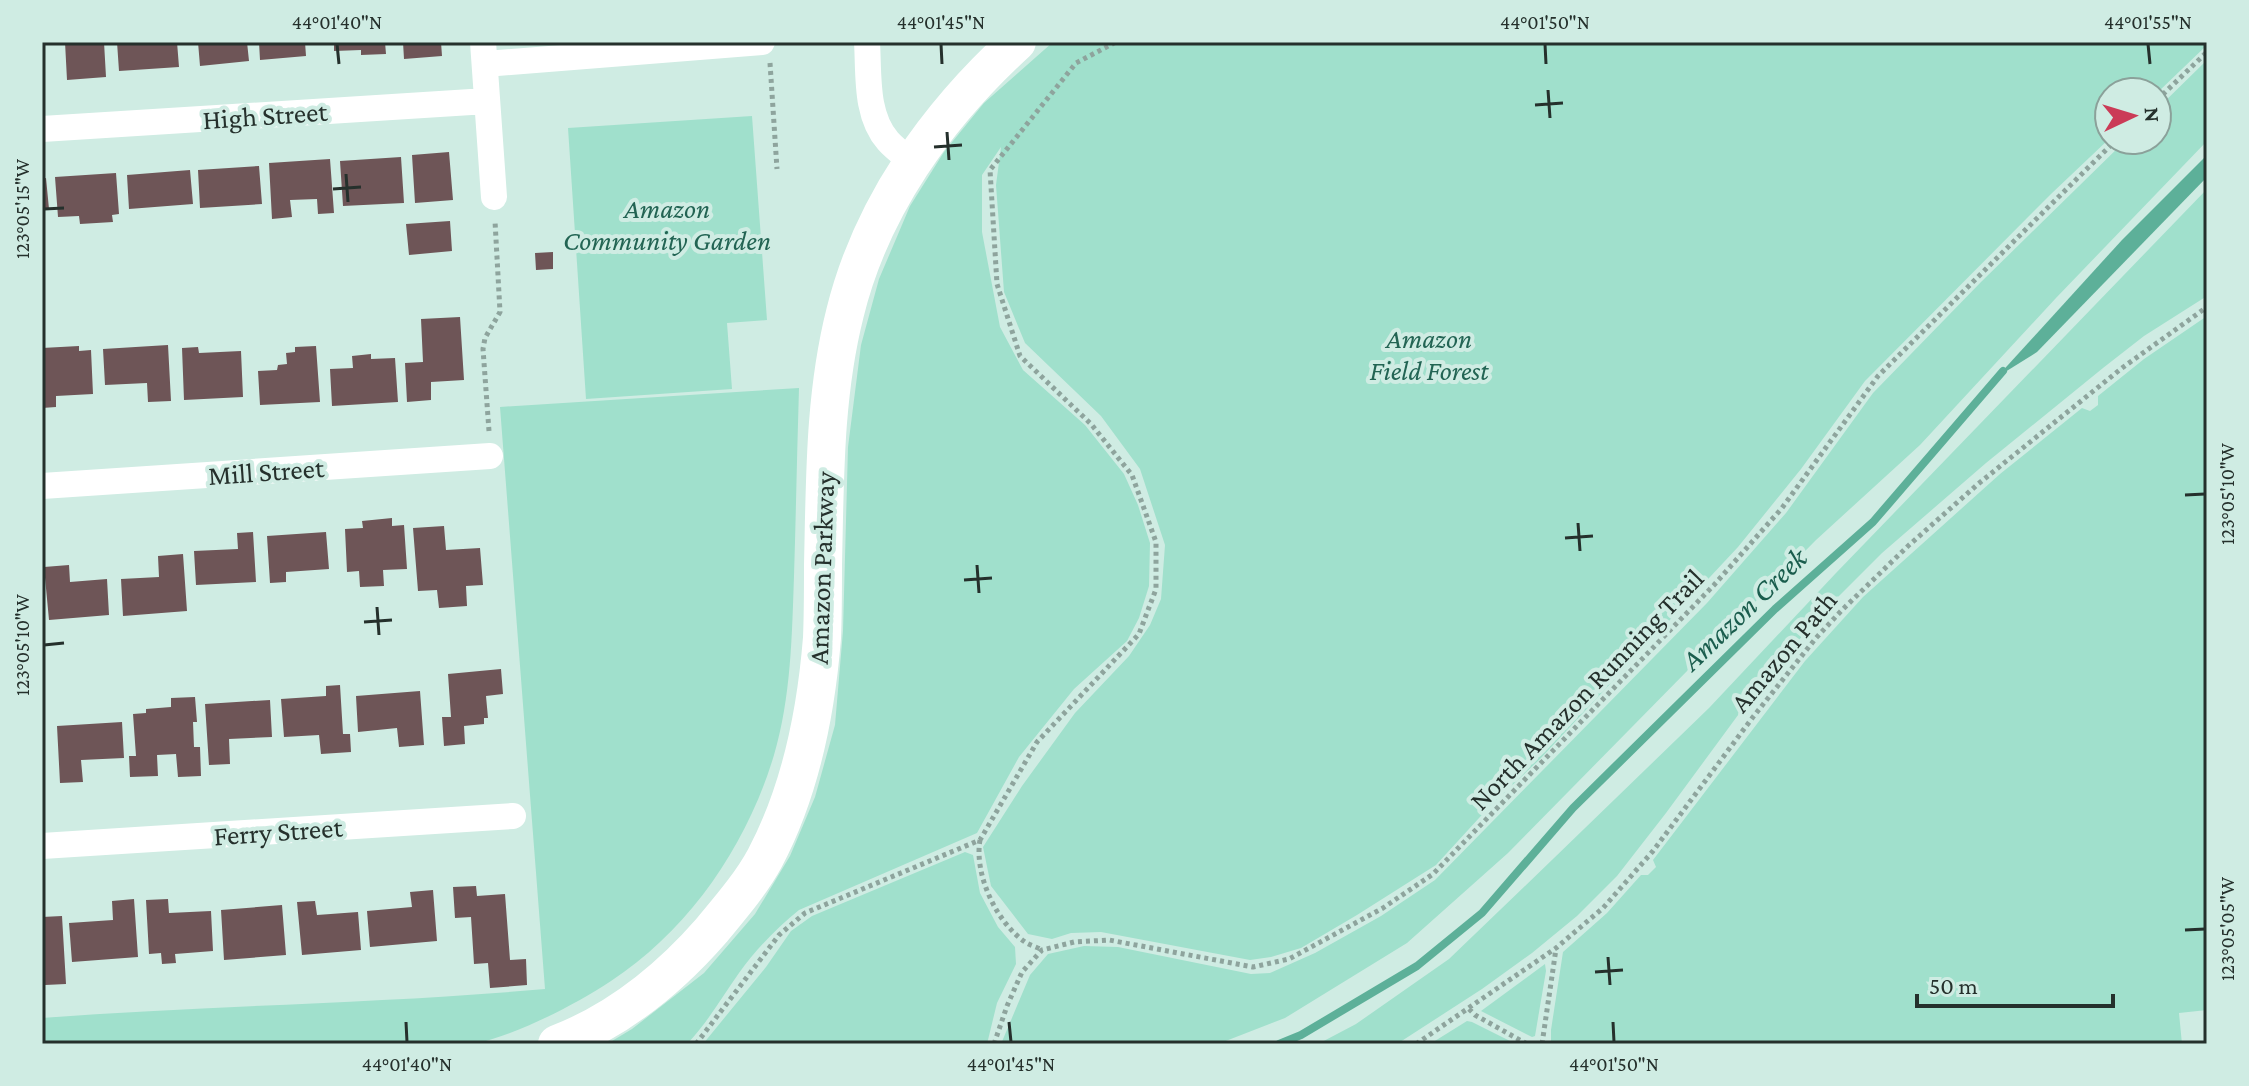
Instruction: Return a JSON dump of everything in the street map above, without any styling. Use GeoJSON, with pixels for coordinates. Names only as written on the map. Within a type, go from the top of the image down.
{"type":"FeatureCollection","features":[{"type":"Feature","properties":{"kind":"main road","name":"Amazon Parkway"},"geometry":{"type":"LineString","coordinates":[[557,1044],[636,1001],[688,958],[731,907],[764,859],[795,790],[811,723],[822,637],[825,448],[832,379],[845,312],[864,255],[890,198],[912,162],[954,106],[983,73],[1017,42]]}},
{"type":"Feature","properties":{"kind":"street"},"geometry":{"type":"LineString","coordinates":[[867,42],[871,105],[877,124],[888,141],[912,162]]}},
{"type":"Feature","properties":{"kind":"street"},"geometry":{"type":"LineString","coordinates":[[494,197],[484,53],[766,50]]}},
{"type":"Feature","properties":{"kind":"street","name":"High Street"},"geometry":{"type":"LineString","coordinates":[[42,129],[487,101]]}},
{"type":"Feature","properties":{"kind":"street","name":"Mill Street"},"geometry":{"type":"LineString","coordinates":[[42,486],[490,456]]}},
{"type":"Feature","properties":{"kind":"street","name":"Ferry Street"},"geometry":{"type":"LineString","coordinates":[[42,846],[513,816]]}},
{"type":"Feature","properties":{"kind":"path"},"geometry":{"type":"LineString","coordinates":[[994,1044],[1022,972],[1042,950],[1025,942],[997,909],[985,887],[978,854],[980,840],[1037,742],[1139,634],[1156,589],[1156,542],[1132,475],[1091,424],[1020,356],[997,284],[990,170],[1076,63],[1116,42]]}},
{"type":"Feature","properties":{"kind":"path"},"geometry":{"type":"LineString","coordinates":[[766,50],[777,169]]}},
{"type":"Feature","properties":{"kind":"path"},"geometry":{"type":"LineString","coordinates":[[2173,85],[2207,52]]}},
{"type":"Feature","properties":{"kind":"path","name":"North Amazon Running Trail"},"geometry":{"type":"LineString","coordinates":[[1042,950],[1074,942],[1109,940],[1253,967],[1289,959],[1383,908],[1433,874],[1714,585],[1782,508],[1878,376],[2100,156]]}},
{"type":"Feature","properties":{"kind":"path"},"geometry":{"type":"LineString","coordinates":[[490,456],[483,349],[485,338],[500,312],[494,197]]}},
{"type":"Feature","properties":{"kind":"path","name":"Amazon Path"},"geometry":{"type":"LineString","coordinates":[[1416,1044],[1556,948],[1603,908],[1653,851],[1816,638],[1908,546],[1978,484],[2122,368],[2207,307]]}},
{"type":"Feature","properties":{"kind":"path"},"geometry":{"type":"LineString","coordinates":[[696,1044],[779,935],[805,913],[980,840]]}},
{"type":"Feature","properties":{"kind":"path"},"geometry":{"type":"LineString","coordinates":[[1542,1044],[1556,948]]}},
{"type":"Feature","properties":{"kind":"path"},"geometry":{"type":"LineString","coordinates":[[1469,1009],[1527,1044]]}},
{"type":"Feature","properties":{"kind":"green space","name":"Amazon Field Forest"},"geometry":{"type":"Polygon","coordinates":[[[1053,42],[2207,42],[2173,78],[2093,76],[2093,154],[1865,381],[1801,469],[1738,547],[1540,759],[1490,806],[1436,865],[1301,948],[1250,960],[1101,932],[1071,933],[1052,939],[1028,934],[991,886],[983,847],[1075,713],[1129,656],[1150,625],[1161,599],[1165,545],[1140,469],[1101,416],[1025,343],[1004,292],[996,185],[1001,147],[982,175],[982,232],[1000,327],[1023,370],[1085,425],[1124,474],[1150,543],[1149,586],[1139,618],[1127,641],[1074,689],[1019,757],[977,833],[799,910],[752,956],[687,1044],[607,1044],[632,1029],[704,973],[755,914],[790,856],[815,797],[835,725],[843,631],[848,447],[861,345],[879,279],[910,206],[944,152],[984,103],[1053,42]]]}},
{"type":"Feature","properties":{"kind":"green space"},"geometry":{"type":"Polygon","coordinates":[[[2207,60],[2207,141],[1920,445],[1816,540],[1508,853],[1407,943],[1285,1018],[1218,1044],[1001,1044],[1030,975],[1048,954],[1084,946],[1118,947],[1251,974],[1270,973],[1315,953],[1381,916],[1435,880],[1707,603],[1786,513],[1873,393],[1981,282],[2110,156],[2173,156],[2173,93],[2207,60]]]}},
{"type":"Feature","properties":{"kind":"green space","name":"Amazon Community Garden"},"geometry":{"type":"Polygon","coordinates":[[[752,116],[767,320],[727,323],[732,389],[586,399],[568,128],[752,116]]]}},
{"type":"Feature","properties":{"kind":"green space"},"geometry":{"type":"Polygon","coordinates":[[[2207,189],[2207,296],[2144,336],[2103,368],[1882,553],[1821,614],[1755,692],[1617,876],[1577,916],[1482,989],[1397,1044],[1318,1044],[1356,1024],[1449,959],[1553,859],[1709,708],[2207,189]]]}},
{"type":"Feature","properties":{"kind":"green space"},"geometry":{"type":"Polygon","coordinates":[[[2207,316],[2207,1010],[2179,1013],[2182,1044],[1551,1044],[1563,952],[1607,913],[1641,875],[1648,875],[1656,867],[1653,860],[1805,661],[1863,597],[2000,474],[2082,408],[2090,411],[2098,405],[2098,396],[2144,359],[2207,316]]]}},
{"type":"Feature","properties":{"kind":"green space"},"geometry":{"type":"Polygon","coordinates":[[[799,388],[791,644],[784,711],[774,755],[748,821],[712,882],[666,936],[640,960],[563,1009],[527,1026],[474,1044],[42,1044],[42,1018],[545,989],[500,407],[799,388]]]}},
{"type":"Feature","properties":{"kind":"green space"},"geometry":{"type":"Polygon","coordinates":[[[965,852],[973,855],[980,893],[998,927],[1015,947],[1016,964],[997,1003],[987,1044],[703,1044],[791,931],[812,916],[965,852]]]}},
{"type":"Feature","properties":{"kind":"green space"},"geometry":{"type":"Polygon","coordinates":[[[1545,964],[1535,1036],[1481,1011],[1545,964]]]}},
{"type":"Feature","properties":{"kind":"green space"},"geometry":{"type":"Polygon","coordinates":[[[1467,1021],[1472,1022],[1516,1044],[1430,1044],[1467,1021]]]}},
{"type":"Feature","properties":{"kind":"shaded area"},"geometry":{"type":"Polygon","coordinates":[[[2207,155],[2207,177],[2037,352],[1997,377],[2122,240],[2207,155]]]}},
{"type":"Feature","properties":{"kind":"building"},"geometry":{"type":"Polygon","coordinates":[[[65,42],[104,42],[106,77],[67,80],[65,42]]]}},
{"type":"Feature","properties":{"kind":"building"},"geometry":{"type":"Polygon","coordinates":[[[117,42],[177,42],[179,67],[119,71],[117,42]]]}},
{"type":"Feature","properties":{"kind":"building"},"geometry":{"type":"Polygon","coordinates":[[[198,42],[247,42],[249,61],[200,66],[198,42]]]}},
{"type":"Feature","properties":{"kind":"building"},"geometry":{"type":"Polygon","coordinates":[[[259,42],[305,42],[306,56],[260,60],[259,42]]]}},
{"type":"Feature","properties":{"kind":"building"},"geometry":{"type":"Polygon","coordinates":[[[334,42],[385,42],[386,54],[361,55],[361,50],[334,51],[334,42]]]}},
{"type":"Feature","properties":{"kind":"building"},"geometry":{"type":"Polygon","coordinates":[[[403,42],[441,42],[442,56],[404,59],[403,42]]]}},
{"type":"Feature","properties":{"kind":"building"},"geometry":{"type":"Polygon","coordinates":[[[449,152],[453,200],[415,203],[412,155],[449,152]]]}},
{"type":"Feature","properties":{"kind":"building"},"geometry":{"type":"Polygon","coordinates":[[[401,157],[404,203],[343,206],[340,161],[401,157]]]}},
{"type":"Feature","properties":{"kind":"building"},"geometry":{"type":"Polygon","coordinates":[[[330,159],[334,213],[318,214],[317,199],[290,200],[292,217],[272,219],[269,163],[330,159]]]}},
{"type":"Feature","properties":{"kind":"building"},"geometry":{"type":"Polygon","coordinates":[[[259,166],[262,204],[200,208],[198,170],[259,166]]]}},
{"type":"Feature","properties":{"kind":"building"},"geometry":{"type":"Polygon","coordinates":[[[190,170],[193,204],[129,209],[127,175],[190,170]]]}},
{"type":"Feature","properties":{"kind":"building"},"geometry":{"type":"Polygon","coordinates":[[[116,173],[119,214],[112,215],[113,222],[80,224],[79,216],[58,217],[55,177],[116,173]]]}},
{"type":"Feature","properties":{"kind":"building"},"geometry":{"type":"Polygon","coordinates":[[[46,178],[49,209],[42,210],[42,179],[46,178]]]}},
{"type":"Feature","properties":{"kind":"building"},"geometry":{"type":"Polygon","coordinates":[[[450,221],[452,251],[409,255],[406,224],[450,221]]]}},
{"type":"Feature","properties":{"kind":"building"},"geometry":{"type":"Polygon","coordinates":[[[553,252],[553,269],[536,270],[535,253],[553,252]]]}},
{"type":"Feature","properties":{"kind":"building"},"geometry":{"type":"Polygon","coordinates":[[[460,317],[464,380],[431,382],[431,400],[407,402],[405,363],[423,362],[421,319],[460,317]]]}},
{"type":"Feature","properties":{"kind":"building"},"geometry":{"type":"Polygon","coordinates":[[[168,345],[171,401],[148,402],[147,383],[105,385],[103,349],[168,345]]]}},
{"type":"Feature","properties":{"kind":"building"},"geometry":{"type":"Polygon","coordinates":[[[79,346],[79,351],[91,350],[93,394],[56,396],[56,407],[42,408],[42,348],[79,346]]]}},
{"type":"Feature","properties":{"kind":"building"},"geometry":{"type":"Polygon","coordinates":[[[316,346],[320,402],[260,405],[258,371],[277,370],[278,365],[287,364],[286,353],[295,352],[295,347],[316,346]]]}},
{"type":"Feature","properties":{"kind":"building"},"geometry":{"type":"Polygon","coordinates":[[[198,347],[199,353],[241,351],[243,397],[184,400],[182,348],[198,347]]]}},
{"type":"Feature","properties":{"kind":"building"},"geometry":{"type":"Polygon","coordinates":[[[371,354],[371,359],[395,358],[398,402],[332,406],[330,369],[353,368],[352,356],[371,354]]]}},
{"type":"Feature","properties":{"kind":"building"},"geometry":{"type":"Polygon","coordinates":[[[392,518],[392,526],[404,525],[407,569],[383,570],[384,586],[360,587],[359,571],[347,572],[345,529],[363,528],[362,521],[392,518]]]}},
{"type":"Feature","properties":{"kind":"building"},"geometry":{"type":"Polygon","coordinates":[[[444,526],[446,550],[480,548],[483,585],[466,586],[467,606],[439,608],[437,590],[418,591],[413,528],[444,526]]]}},
{"type":"Feature","properties":{"kind":"building"},"geometry":{"type":"Polygon","coordinates":[[[253,532],[256,582],[196,585],[194,551],[238,549],[237,533],[253,532]]]}},
{"type":"Feature","properties":{"kind":"building"},"geometry":{"type":"Polygon","coordinates":[[[326,532],[329,569],[286,572],[286,582],[270,583],[267,536],[326,532]]]}},
{"type":"Feature","properties":{"kind":"building"},"geometry":{"type":"Polygon","coordinates":[[[183,554],[187,611],[123,616],[121,579],[159,577],[158,556],[183,554]]]}},
{"type":"Feature","properties":{"kind":"building"},"geometry":{"type":"Polygon","coordinates":[[[69,565],[70,582],[107,579],[109,615],[49,620],[44,567],[69,565]]]}},
{"type":"Feature","properties":{"kind":"building"},"geometry":{"type":"Polygon","coordinates":[[[501,669],[503,694],[486,696],[488,718],[484,718],[484,724],[464,726],[465,744],[444,746],[442,717],[451,717],[448,674],[501,669]]]}},
{"type":"Feature","properties":{"kind":"building"},"geometry":{"type":"Polygon","coordinates":[[[340,685],[343,734],[350,734],[351,752],[321,754],[319,735],[284,737],[281,699],[326,696],[326,686],[340,685]]]}},
{"type":"Feature","properties":{"kind":"building"},"geometry":{"type":"Polygon","coordinates":[[[420,691],[424,745],[399,747],[397,728],[358,732],[356,696],[420,691]]]}},
{"type":"Feature","properties":{"kind":"building"},"geometry":{"type":"Polygon","coordinates":[[[195,697],[197,722],[193,722],[194,747],[200,747],[201,776],[178,777],[176,754],[157,755],[158,776],[130,777],[129,756],[136,756],[133,714],[146,713],[146,709],[171,707],[171,698],[195,697]]]}},
{"type":"Feature","properties":{"kind":"building"},"geometry":{"type":"Polygon","coordinates":[[[270,700],[272,737],[229,739],[230,764],[209,765],[205,704],[270,700]]]}},
{"type":"Feature","properties":{"kind":"building"},"geometry":{"type":"Polygon","coordinates":[[[122,722],[124,758],[81,760],[83,782],[60,783],[57,726],[122,722]]]}},
{"type":"Feature","properties":{"kind":"building"},"geometry":{"type":"Polygon","coordinates":[[[476,886],[477,896],[505,894],[510,960],[526,959],[527,985],[490,988],[488,963],[474,964],[471,917],[455,918],[453,887],[476,886]]]}},
{"type":"Feature","properties":{"kind":"building"},"geometry":{"type":"Polygon","coordinates":[[[433,890],[437,941],[370,947],[367,911],[412,907],[410,892],[433,890]]]}},
{"type":"Feature","properties":{"kind":"building"},"geometry":{"type":"Polygon","coordinates":[[[134,899],[138,957],[72,962],[69,923],[113,920],[112,901],[134,899]]]}},
{"type":"Feature","properties":{"kind":"building"},"geometry":{"type":"Polygon","coordinates":[[[168,899],[169,913],[211,911],[213,951],[175,954],[176,963],[162,964],[161,953],[149,954],[146,900],[168,899]]]}},
{"type":"Feature","properties":{"kind":"building"},"geometry":{"type":"Polygon","coordinates":[[[315,901],[317,915],[358,912],[361,950],[302,955],[297,902],[315,901]]]}},
{"type":"Feature","properties":{"kind":"building"},"geometry":{"type":"Polygon","coordinates":[[[282,905],[286,955],[224,960],[221,910],[282,905]]]}},
{"type":"Feature","properties":{"kind":"building"},"geometry":{"type":"Polygon","coordinates":[[[62,916],[66,984],[45,985],[42,917],[62,916]]]}},
{"type":"Feature","properties":{"kind":"waterway","name":"Amazon Creek"},"geometry":{"type":"LineString","coordinates":[[1279,1044],[1301,1035],[1417,966],[1482,913],[1573,808],[1775,609],[1873,522],[2003,371]]}}]}
